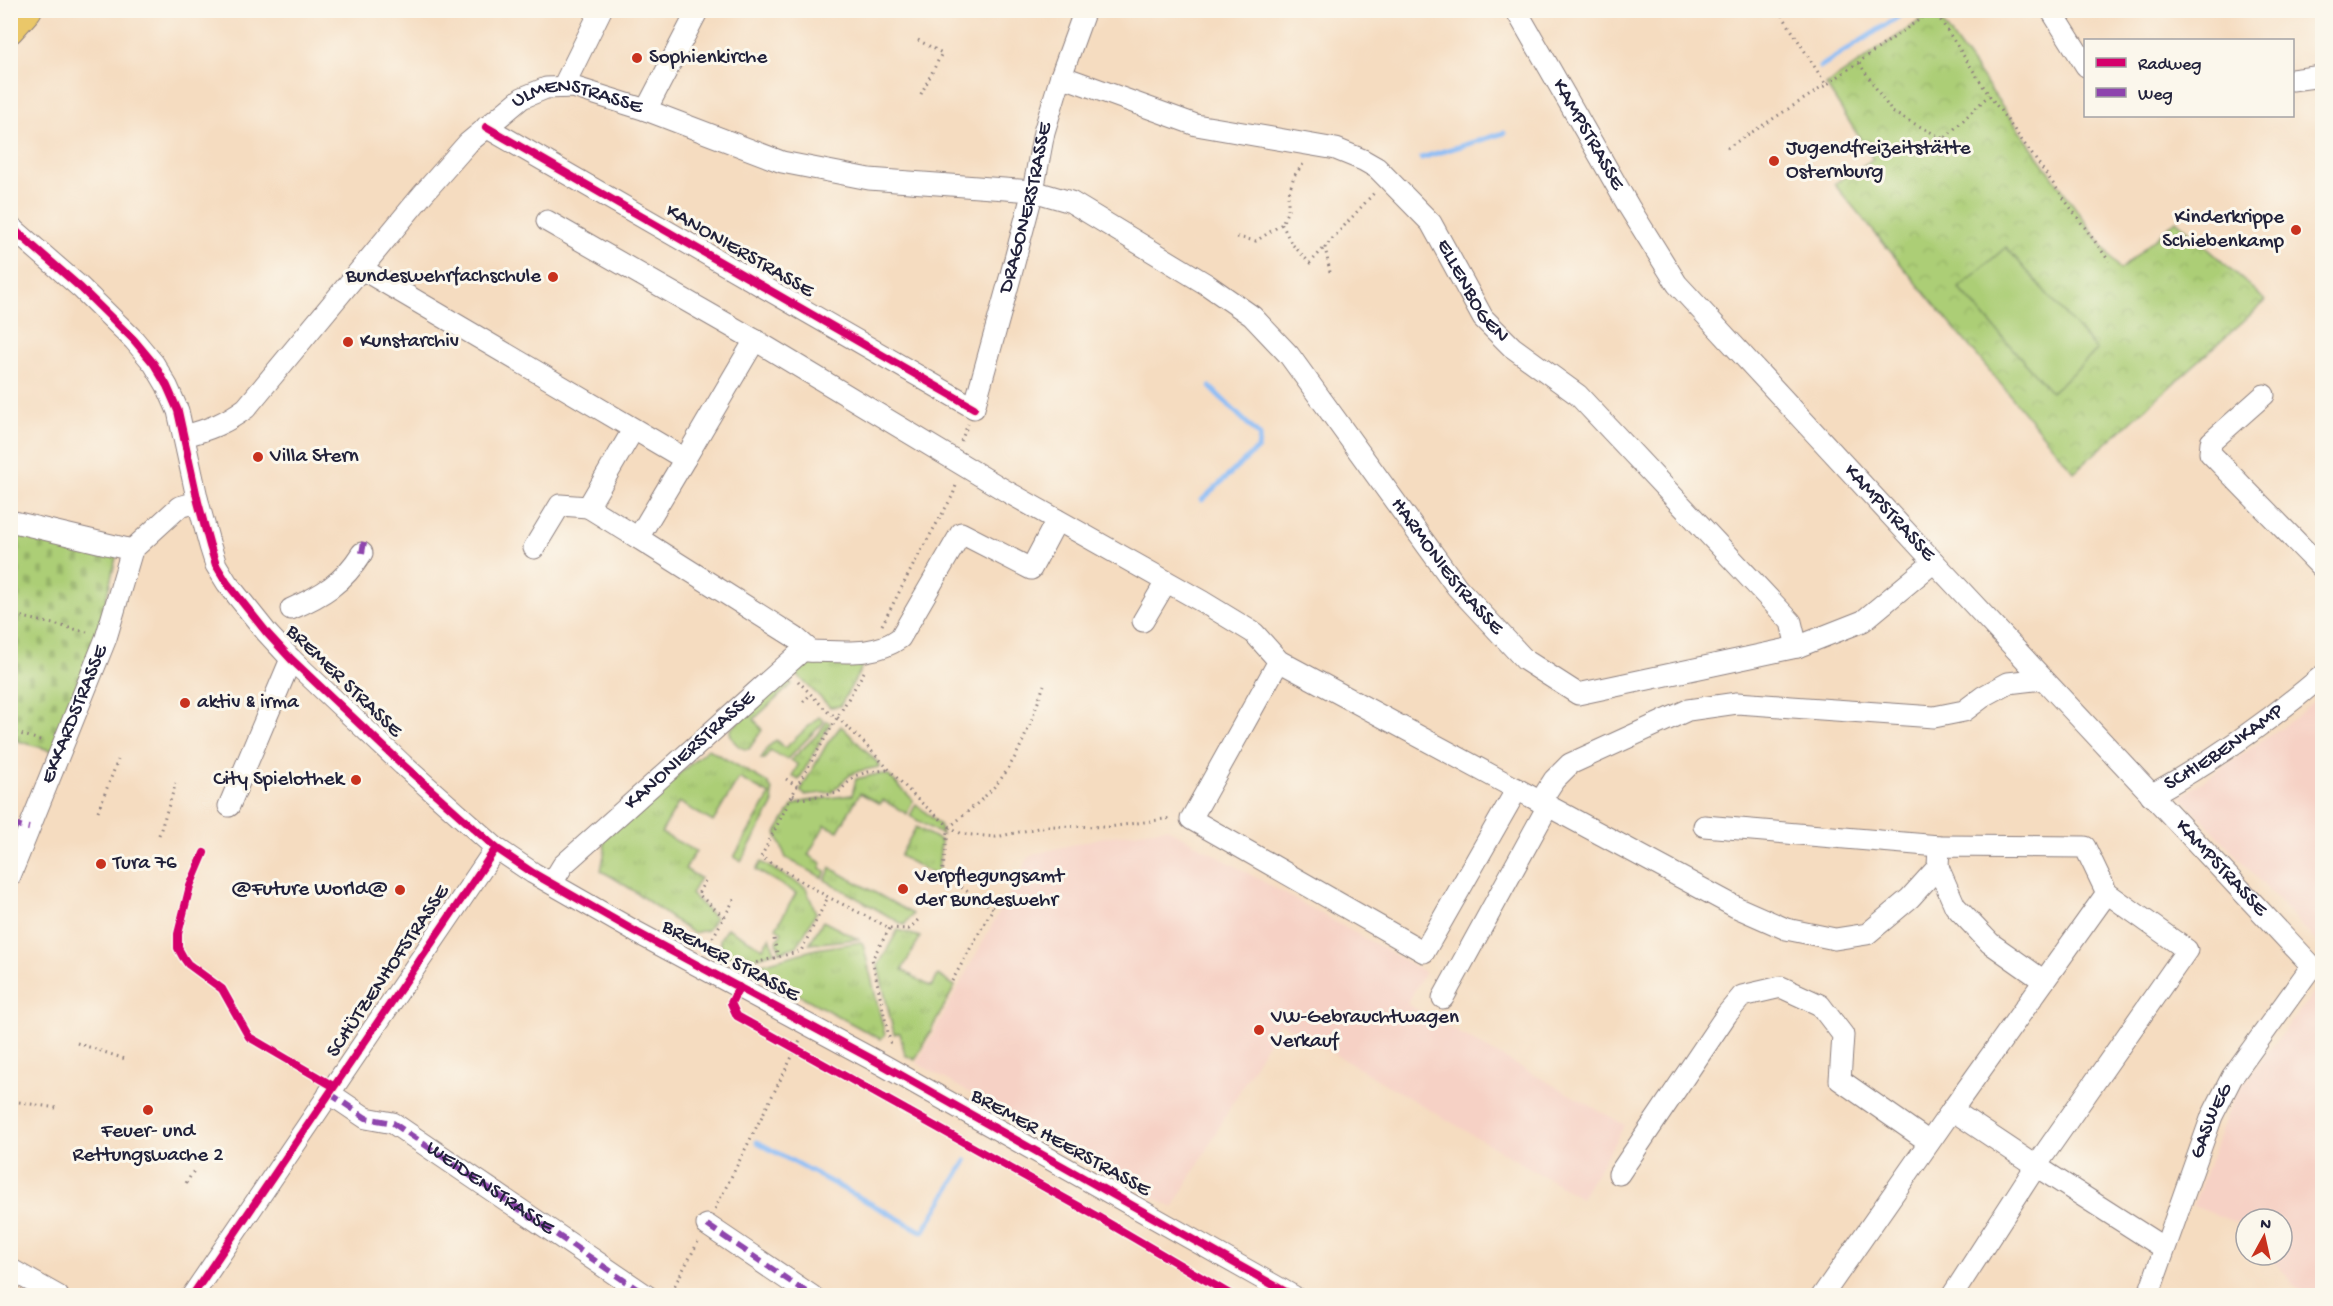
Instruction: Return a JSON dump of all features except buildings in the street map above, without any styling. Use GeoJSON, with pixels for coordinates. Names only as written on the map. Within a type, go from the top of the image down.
{"type":"FeatureCollection","features":[{"type":"Feature","properties":{"kind":"main road"},"geometry":{"type":"LineString","coordinates":[[10,30],[28,10]]}},
{"type":"Feature","properties":{"kind":"street"},"geometry":{"type":"LineString","coordinates":[[563,87],[601,10]]}},
{"type":"Feature","properties":{"kind":"street"},"geometry":{"type":"LineString","coordinates":[[646,111],[698,10]]}},
{"type":"Feature","properties":{"kind":"street","name":"DRAGONERSTRASSE"},"geometry":{"type":"LineString","coordinates":[[974,408],[1033,191],[1044,132],[1085,10]]}},
{"type":"Feature","properties":{"kind":"street","name":"KAMPSTRASSE"},"geometry":{"type":"LineString","coordinates":[[1516,10],[1629,207],[1677,284],[2151,795],[2317,965]]}},
{"type":"Feature","properties":{"kind":"street"},"geometry":{"type":"LineString","coordinates":[[2051,10],[2084,64]]}},
{"type":"Feature","properties":{"kind":"street","name":"ELLENBOGEN"},"geometry":{"type":"LineString","coordinates":[[1061,76],[1196,124],[1316,147],[1336,148],[1377,168],[1431,223],[1483,318],[1512,347],[1578,395],[1791,622],[1797,647]]}},
{"type":"Feature","properties":{"kind":"street"},"geometry":{"type":"LineString","coordinates":[[2294,80],[2322,76]]}},
{"type":"Feature","properties":{"kind":"street","name":"ULMENSTRASSE"},"geometry":{"type":"LineString","coordinates":[[184,436],[209,430],[228,422],[246,408],[468,143],[522,98],[546,88],[573,87],[593,92],[782,162],[869,179],[1033,191]]}},
{"type":"Feature","properties":{"kind":"street","name":"KANONIERSTRASSE"},"geometry":{"type":"LineString","coordinates":[[486,127],[974,408]]}},
{"type":"Feature","properties":{"kind":"street","name":"HARMONIESTRASSE"},"geometry":{"type":"LineString","coordinates":[[1033,191],[1071,202],[1206,284],[1252,316],[1289,356],[1458,587],[1525,660],[1578,694],[1797,647],[1863,621],[1934,562]]}},
{"type":"Feature","properties":{"kind":"street"},"geometry":{"type":"LineString","coordinates":[[547,221],[755,340],[961,464],[1254,633],[1279,661],[1736,908],[1786,929],[1834,939],[1867,934],[1910,898],[1938,857]]}},
{"type":"Feature","properties":{"kind":"street","name":"BREMER STRASSE"},"geometry":{"type":"LineString","coordinates":[[10,226],[81,288],[134,340],[154,364],[178,411],[198,502],[216,565],[227,583],[291,659],[403,765],[496,848],[552,883],[697,965],[808,1024]]}},
{"type":"Feature","properties":{"kind":"street"},"geometry":{"type":"LineString","coordinates":[[362,269],[685,459]]}},
{"type":"Feature","properties":{"kind":"street"},"geometry":{"type":"LineString","coordinates":[[638,538],[755,340]]}},
{"type":"Feature","properties":{"kind":"street"},"geometry":{"type":"LineString","coordinates":[[2264,395],[2211,442],[2210,453],[2322,568]]}},
{"type":"Feature","properties":{"kind":"street"},"geometry":{"type":"LineString","coordinates":[[588,507],[633,430]]}},
{"type":"Feature","properties":{"kind":"street"},"geometry":{"type":"LineString","coordinates":[[10,521],[132,550],[179,507],[198,502]]}},
{"type":"Feature","properties":{"kind":"street"},"geometry":{"type":"LineString","coordinates":[[534,548],[560,505],[588,507],[796,638],[812,651]]}},
{"type":"Feature","properties":{"kind":"street","name":"KANONIERSTRASSE"},"geometry":{"type":"LineString","coordinates":[[552,883],[563,865],[802,651],[867,652],[886,648],[900,638],[961,533],[1031,569],[1057,520]]}},
{"type":"Feature","properties":{"kind":"street","name":"EKKARDSTRASSE"},"geometry":{"type":"LineString","coordinates":[[10,876],[20,826],[65,739],[106,638],[132,550]]}},
{"type":"Feature","properties":{"kind":"street"},"geometry":{"type":"LineString","coordinates":[[291,609],[317,597],[337,583],[351,570],[362,553]]}},
{"type":"Feature","properties":{"kind":"street"},"geometry":{"type":"LineString","coordinates":[[1143,621],[1166,582]]}},
{"type":"Feature","properties":{"kind":"street"},"geometry":{"type":"LineString","coordinates":[[229,806],[291,659]]}},
{"type":"Feature","properties":{"kind":"street"},"geometry":{"type":"LineString","coordinates":[[1279,661],[1191,819],[1424,952],[1517,789]]}},
{"type":"Feature","properties":{"kind":"street","name":"SCHIEBENKAMP"},"geometry":{"type":"LineString","coordinates":[[2151,795],[2190,774],[2275,716],[2322,676]]}},
{"type":"Feature","properties":{"kind":"street"},"geometry":{"type":"LineString","coordinates":[[1443,998],[1544,804],[1554,780],[1570,764],[1688,710],[1737,704],[1934,717],[1964,711],[1984,696],[2008,683],[2043,679]]}},
{"type":"Feature","properties":{"kind":"street"},"geometry":{"type":"LineString","coordinates":[[1704,826],[1938,857],[2085,847],[2107,893],[2187,950],[2036,1166],[1952,1296]]}},
{"type":"Feature","properties":{"kind":"street","name":"SCHÜTZENHOFSTRASSE"},"geometry":{"type":"LineString","coordinates":[[192,1296],[238,1213],[283,1146],[328,1093],[496,848]]}},
{"type":"Feature","properties":{"kind":"street"},"geometry":{"type":"LineString","coordinates":[[1938,857],[1955,906],[1990,943],[2044,981]]}},
{"type":"Feature","properties":{"kind":"street"},"geometry":{"type":"LineString","coordinates":[[1822,1296],[2107,893]]}},
{"type":"Feature","properties":{"kind":"street","name":"GASWEG"},"geometry":{"type":"LineString","coordinates":[[2148,1296],[2212,1116],[2232,1077],[2317,965]]}},
{"type":"Feature","properties":{"kind":"street"},"geometry":{"type":"LineString","coordinates":[[1619,1174],[1727,1014],[1742,996],[1781,987],[1820,1005],[1843,1035],[1840,1080],[1929,1142]]}},
{"type":"Feature","properties":{"kind":"street","name":"BREMER HEERSTRASSE"},"geometry":{"type":"LineString","coordinates":[[808,1024],[1293,1296]]}},
{"type":"Feature","properties":{"kind":"street","name":"WEIDENSTRASSE"},"geometry":{"type":"LineString","coordinates":[[328,1093],[366,1118],[393,1123],[647,1296]]}},
{"type":"Feature","properties":{"kind":"street"},"geometry":{"type":"LineString","coordinates":[[1952,1110],[2164,1248]]}},
{"type":"Feature","properties":{"kind":"street"},"geometry":{"type":"LineString","coordinates":[[707,1225],[809,1295]]}},
{"type":"Feature","properties":{"kind":"street"},"geometry":{"type":"LineString","coordinates":[[10,1269],[58,1296]]}},
{"type":"Feature","properties":{"kind":"path"},"geometry":{"type":"LineString","coordinates":[[1779,10],[1826,85]]}},
{"type":"Feature","properties":{"kind":"path"},"geometry":{"type":"LineString","coordinates":[[1727,148],[1826,85],[1934,10],[1989,95],[2109,261]]}},
{"type":"Feature","properties":{"kind":"path"},"geometry":{"type":"LineString","coordinates":[[918,40],[942,53],[920,96]]}},
{"type":"Feature","properties":{"kind":"path"},"geometry":{"type":"LineString","coordinates":[[1859,63],[1892,112],[1944,139],[1989,95]]}},
{"type":"Feature","properties":{"kind":"path"},"geometry":{"type":"LineString","coordinates":[[1237,237],[1256,241],[1282,224],[1288,210],[1288,196],[1294,177],[1316,147]]}},
{"type":"Feature","properties":{"kind":"path"},"geometry":{"type":"LineString","coordinates":[[1282,224],[1291,243],[1310,263],[1387,178]]}},
{"type":"Feature","properties":{"kind":"path"},"geometry":{"type":"LineString","coordinates":[[1325,247],[1330,272]]}},
{"type":"Feature","properties":{"kind":"path"},"geometry":{"type":"LineString","coordinates":[[920,918],[909,929],[890,928],[828,897],[761,857],[797,786],[867,666],[867,652],[916,558],[953,495],[961,464],[959,453],[961,443],[974,408]]}},
{"type":"Feature","properties":{"kind":"path"},"geometry":{"type":"LineString","coordinates":[[10,614],[87,632],[90,622]]}},
{"type":"Feature","properties":{"kind":"path"},"geometry":{"type":"LineString","coordinates":[[784,666],[916,799],[962,834],[996,837],[1047,826],[1109,827],[1169,818],[1191,819]]}},
{"type":"Feature","properties":{"kind":"path"},"geometry":{"type":"LineString","coordinates":[[952,981],[993,908],[942,875],[945,842],[950,827],[989,792],[1009,767],[1044,685]]}},
{"type":"Feature","properties":{"kind":"path"},"geometry":{"type":"LineString","coordinates":[[803,702],[811,694]]}},
{"type":"Feature","properties":{"kind":"path"},"geometry":{"type":"LineString","coordinates":[[98,811],[118,760]]}},
{"type":"Feature","properties":{"kind":"path"},"geometry":{"type":"LineString","coordinates":[[793,795],[801,799],[838,793],[854,776],[888,770]]}},
{"type":"Feature","properties":{"kind":"path"},"geometry":{"type":"LineString","coordinates":[[786,779],[797,786]]}},
{"type":"Feature","properties":{"kind":"path"},"geometry":{"type":"LineString","coordinates":[[159,836],[176,783]]}},
{"type":"Feature","properties":{"kind":"path"},"geometry":{"type":"LineString","coordinates":[[705,881],[698,894],[724,917]]}},
{"type":"Feature","properties":{"kind":"path"},"geometry":{"type":"LineString","coordinates":[[739,987],[751,964],[801,951],[828,897]]}},
{"type":"Feature","properties":{"kind":"path"},"geometry":{"type":"LineString","coordinates":[[697,965],[735,898]]}},
{"type":"Feature","properties":{"kind":"path"},"geometry":{"type":"LineString","coordinates":[[883,1065],[891,1045],[872,959],[890,928]]}},
{"type":"Feature","properties":{"kind":"path"},"geometry":{"type":"LineString","coordinates":[[774,939],[778,957]]}},
{"type":"Feature","properties":{"kind":"path"},"geometry":{"type":"LineString","coordinates":[[77,1043],[128,1060]]}},
{"type":"Feature","properties":{"kind":"path"},"geometry":{"type":"LineString","coordinates":[[669,1296],[797,1048]]}},
{"type":"Feature","properties":{"kind":"path"},"geometry":{"type":"LineString","coordinates":[[19,1102],[56,1108]]}},
{"type":"Feature","properties":{"kind":"path"},"geometry":{"type":"LineString","coordinates":[[186,1184],[195,1169]]}},
{"type":"Feature","properties":{"kind":"shaded area"},"geometry":{"type":"Polygon","coordinates":[[[2322,693],[2322,948],[2181,796],[2295,718],[2322,693]]]}},
{"type":"Feature","properties":{"kind":"shaded area"},"geometry":{"type":"Polygon","coordinates":[[[1167,828],[1425,972],[1407,1004],[1625,1125],[1581,1198],[1279,1022],[1173,1208],[917,1063],[1030,855],[1104,837],[1167,828]]]}},
{"type":"Feature","properties":{"kind":"shaded area"},"geometry":{"type":"Polygon","coordinates":[[[2322,982],[2322,1295],[2303,1295],[2279,1267],[2294,1267],[2294,1207],[2234,1207],[2234,1222],[2193,1206],[2235,1094],[2322,982]]]}},
{"type":"Feature","properties":{"kind":"green space"},"geometry":{"type":"Polygon","coordinates":[[[1934,11],[2120,270],[2176,220],[2266,301],[2074,472],[1834,184],[1873,159],[1826,85],[1934,11]]]}},
{"type":"Feature","properties":{"kind":"green space"},"geometry":{"type":"Polygon","coordinates":[[[2006,247],[2097,351],[2051,392],[1959,288],[2006,247]]]}},
{"type":"Feature","properties":{"kind":"green space"},"geometry":{"type":"Polygon","coordinates":[[[10,525],[118,549],[97,638],[60,753],[11,739],[10,525]]]}},
{"type":"Feature","properties":{"kind":"green space"},"geometry":{"type":"Polygon","coordinates":[[[856,662],[862,666],[840,706],[830,707],[794,672],[800,664],[856,662]]]}},
{"type":"Feature","properties":{"kind":"green space"},"geometry":{"type":"Polygon","coordinates":[[[784,678],[792,684],[754,719],[762,730],[749,749],[739,746],[730,730],[784,678]]]}},
{"type":"Feature","properties":{"kind":"green space"},"geometry":{"type":"Polygon","coordinates":[[[819,717],[824,721],[821,725],[787,759],[770,751],[765,759],[761,759],[767,748],[776,740],[785,748],[819,717]]]}},
{"type":"Feature","properties":{"kind":"green space"},"geometry":{"type":"Polygon","coordinates":[[[827,721],[830,723],[799,780],[792,776],[798,765],[791,760],[819,733],[827,721]]]}},
{"type":"Feature","properties":{"kind":"green space"},"geometry":{"type":"Polygon","coordinates":[[[841,726],[877,762],[879,767],[850,775],[832,792],[805,795],[800,791],[827,744],[841,726]]]}},
{"type":"Feature","properties":{"kind":"green space"},"geometry":{"type":"Polygon","coordinates":[[[708,749],[768,783],[772,790],[773,805],[741,861],[734,857],[770,795],[739,778],[713,822],[679,802],[661,833],[696,851],[685,869],[700,878],[691,894],[715,918],[707,930],[693,933],[625,885],[601,871],[605,850],[603,839],[708,749]]]}},
{"type":"Feature","properties":{"kind":"green space"},"geometry":{"type":"Polygon","coordinates":[[[878,774],[888,775],[913,800],[907,814],[883,800],[880,804],[860,793],[838,831],[825,825],[808,855],[822,863],[820,868],[826,871],[823,878],[786,858],[776,833],[792,806],[805,801],[852,795],[856,779],[878,774]]]}},
{"type":"Feature","properties":{"kind":"green space"},"geometry":{"type":"Polygon","coordinates":[[[916,804],[940,825],[942,835],[910,816],[916,804]]]}},
{"type":"Feature","properties":{"kind":"green space"},"geometry":{"type":"Polygon","coordinates":[[[916,827],[941,841],[938,872],[933,874],[900,856],[916,827]]]}},
{"type":"Feature","properties":{"kind":"green space"},"geometry":{"type":"Polygon","coordinates":[[[761,862],[806,888],[816,913],[797,946],[780,952],[777,941],[782,932],[776,928],[796,893],[756,870],[761,862]]]}},
{"type":"Feature","properties":{"kind":"green space"},"geometry":{"type":"Polygon","coordinates":[[[831,868],[913,914],[904,925],[825,880],[831,868]]]}},
{"type":"Feature","properties":{"kind":"green space"},"geometry":{"type":"Polygon","coordinates":[[[823,921],[858,939],[809,944],[823,921]]]}},
{"type":"Feature","properties":{"kind":"green space"},"geometry":{"type":"Polygon","coordinates":[[[727,928],[763,948],[770,937],[775,952],[742,960],[722,952],[720,939],[727,928]]]}},
{"type":"Feature","properties":{"kind":"green space"},"geometry":{"type":"Polygon","coordinates":[[[898,930],[920,937],[902,970],[931,987],[938,975],[955,986],[915,1060],[905,1055],[900,1033],[894,1034],[878,966],[898,930]]]}},
{"type":"Feature","properties":{"kind":"green space"},"geometry":{"type":"Polygon","coordinates":[[[861,942],[885,1035],[880,1039],[759,973],[757,968],[758,965],[816,949],[861,942]]]}},
{"type":"Feature","properties":{"kind":"waterway"},"geometry":{"type":"LineString","coordinates":[[1820,67],[1909,10]]}},
{"type":"Feature","properties":{"kind":"waterway"},"geometry":{"type":"LineString","coordinates":[[1421,158],[1504,133]]}},
{"type":"Feature","properties":{"kind":"waterway"},"geometry":{"type":"LineString","coordinates":[[1202,500],[1258,448],[1260,436],[1210,387]]}},
{"type":"Feature","properties":{"kind":"waterway"},"geometry":{"type":"LineString","coordinates":[[757,1142],[923,1232],[966,1161]]}},
{"type":"Feature","properties":{"kind":"marked path"},"geometry":{"type":"LineString","coordinates":[[362,553],[364,542]]}},
{"type":"Feature","properties":{"kind":"marked path"},"geometry":{"type":"LineString","coordinates":[[10,824],[29,828]]}},
{"type":"Feature","properties":{"kind":"marked path"},"geometry":{"type":"LineString","coordinates":[[329,1093],[366,1118],[393,1123],[647,1296]]}},
{"type":"Feature","properties":{"kind":"marked path"},"geometry":{"type":"LineString","coordinates":[[707,1225],[812,1296]]}},
{"type":"Feature","properties":{"kind":"cycle path"},"geometry":{"type":"LineString","coordinates":[[486,127],[974,408]]}},
{"type":"Feature","properties":{"kind":"cycle path"},"geometry":{"type":"LineString","coordinates":[[10,226],[81,288],[134,340],[154,364],[178,411],[210,546],[216,565],[227,583],[291,659],[403,765],[496,848],[533,873],[636,932],[883,1065],[1293,1296]]}},
{"type":"Feature","properties":{"kind":"cycle path"},"geometry":{"type":"LineString","coordinates":[[192,1296],[496,848]]}},
{"type":"Feature","properties":{"kind":"cycle path"},"geometry":{"type":"LineString","coordinates":[[204,853],[190,886],[178,934],[178,948],[188,964],[222,989],[249,1037],[333,1086]]}},
{"type":"Feature","properties":{"kind":"cycle path"},"geometry":{"type":"LineString","coordinates":[[739,987],[731,1003],[737,1016],[1098,1217],[1233,1296]]}},
{"type":"Feature","properties":{"kind":"place","name":"Sophienkirche"},"geometry":{"type":"Point","coordinates":[637,58]}},
{"type":"Feature","properties":{"kind":"place","name":"Jugendfreizeitstätte Osternburg"},"geometry":{"type":"Point","coordinates":[1774,161]}},
{"type":"Feature","properties":{"kind":"place","name":"Kinderkrippe Schiebenkamp"},"geometry":{"type":"Point","coordinates":[2296,230]}},
{"type":"Feature","properties":{"kind":"place","name":"Bundeswehrfachschule"},"geometry":{"type":"Point","coordinates":[553,277]}},
{"type":"Feature","properties":{"kind":"place","name":"Kunstarchiv"},"geometry":{"type":"Point","coordinates":[348,342]}},
{"type":"Feature","properties":{"kind":"place","name":"Villa Stern"},"geometry":{"type":"Point","coordinates":[258,457]}},
{"type":"Feature","properties":{"kind":"place","name":"aktiv & irma"},"geometry":{"type":"Point","coordinates":[185,703]}},
{"type":"Feature","properties":{"kind":"place","name":"City Spielothek"},"geometry":{"type":"Point","coordinates":[356,780]}},
{"type":"Feature","properties":{"kind":"place","name":"Tura 76"},"geometry":{"type":"Point","coordinates":[101,864]}},
{"type":"Feature","properties":{"kind":"place","name":"Verpflegungsamt der Bundeswehr"},"geometry":{"type":"Point","coordinates":[903,889]}},
{"type":"Feature","properties":{"kind":"place","name":"@Future World@"},"geometry":{"type":"Point","coordinates":[400,890]}},
{"type":"Feature","properties":{"kind":"place","name":"VW-Gebrauchtwagen Verkauf"},"geometry":{"type":"Point","coordinates":[1259,1030]}},
{"type":"Feature","properties":{"kind":"place","name":"Feuer- und Rettungswache 2"},"geometry":{"type":"Point","coordinates":[148,1110]}}]}
